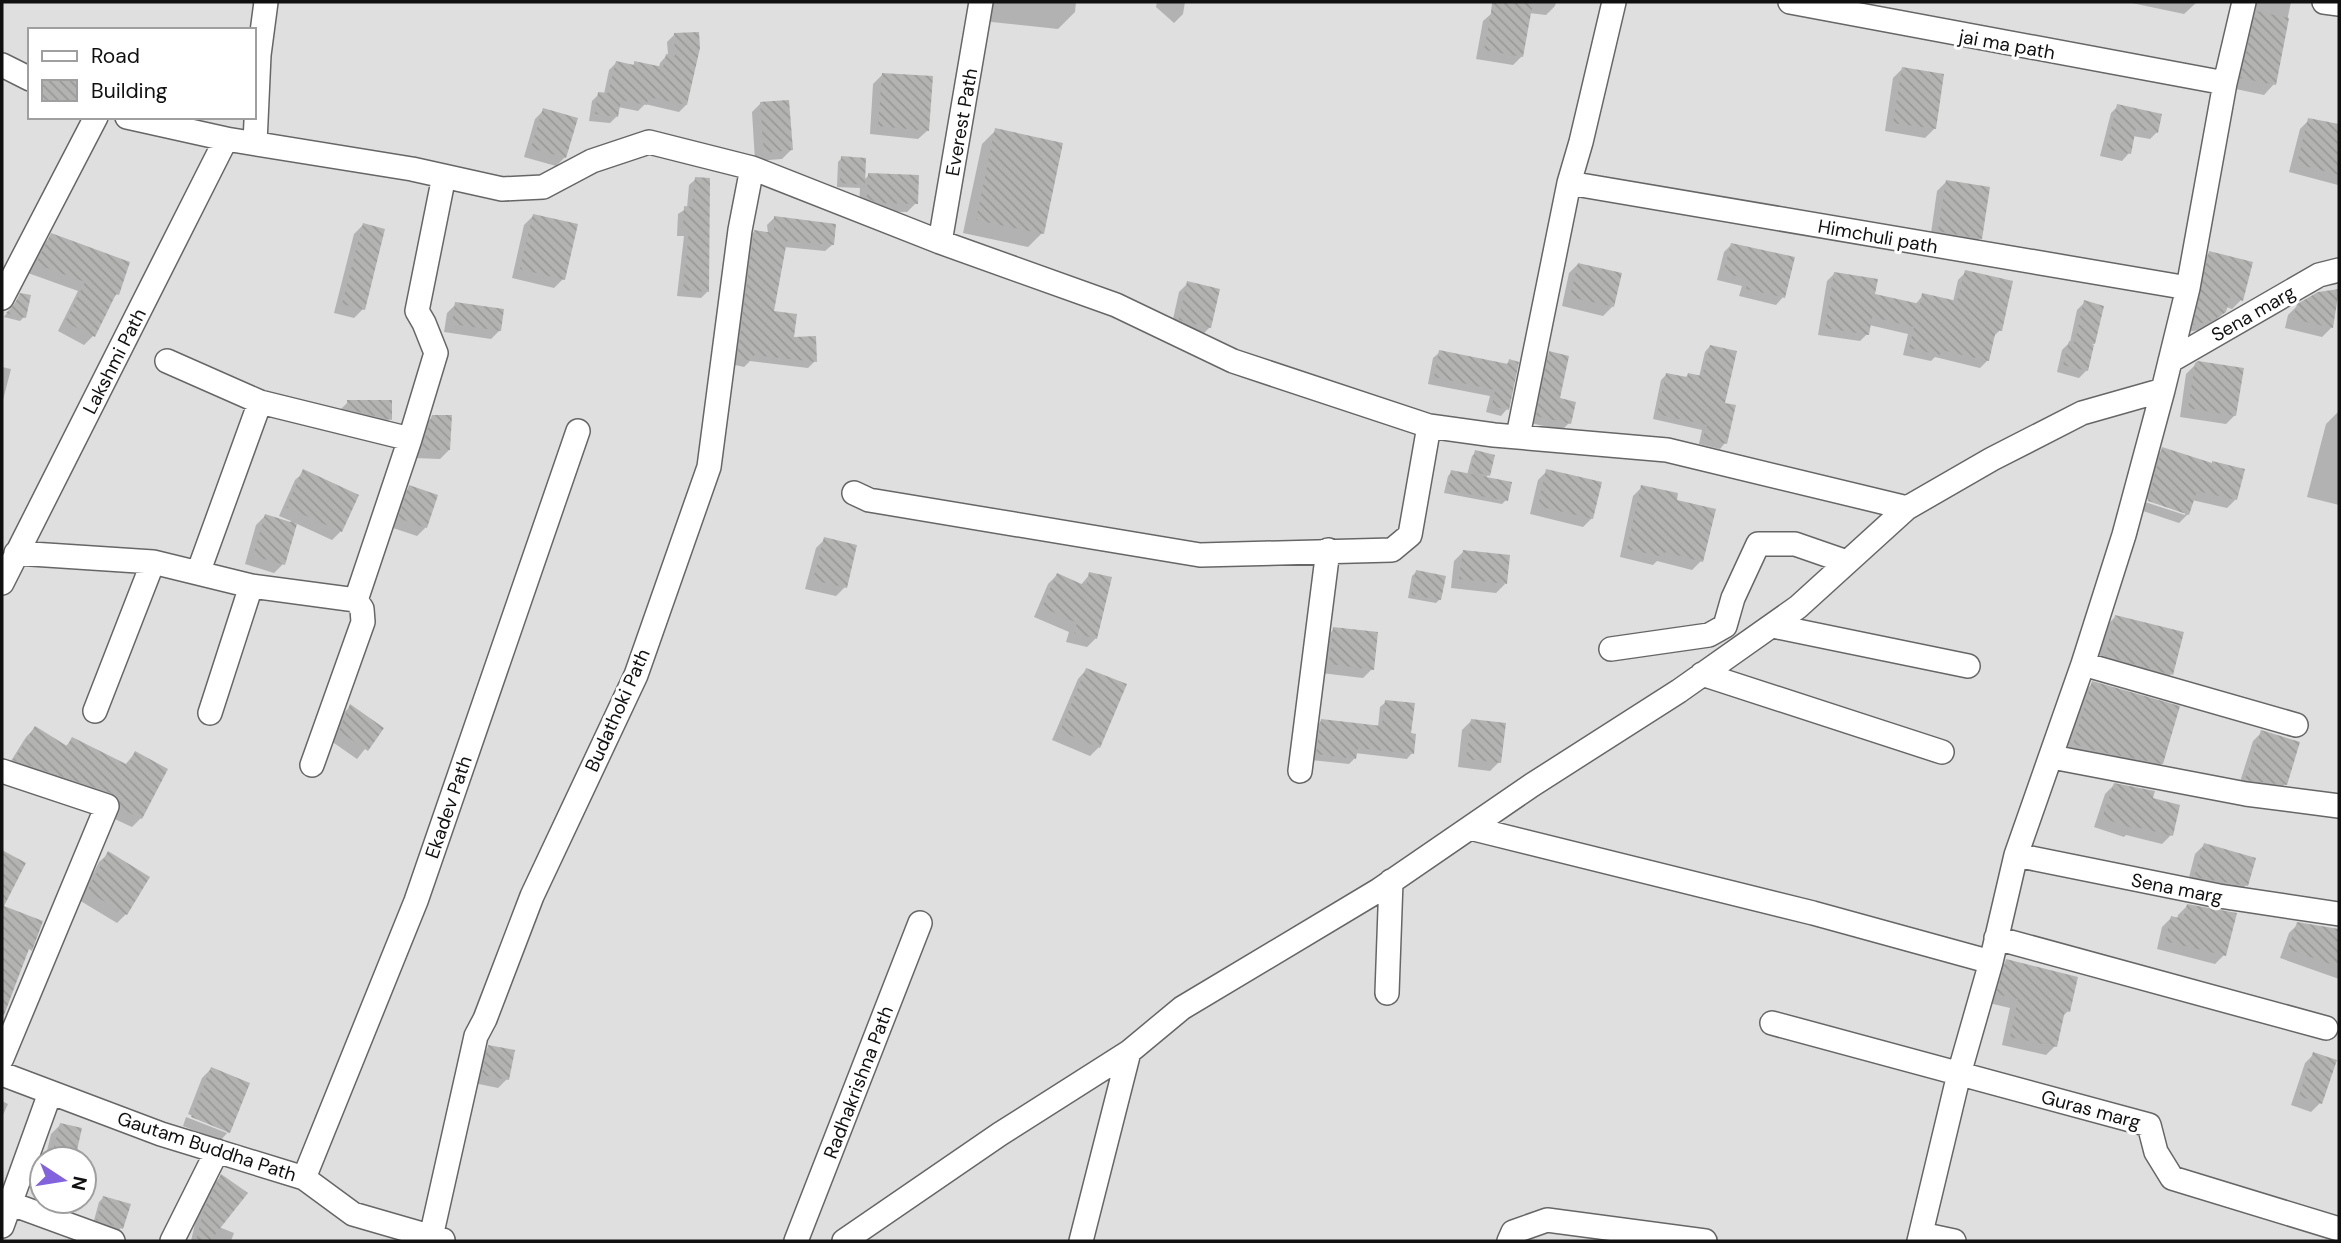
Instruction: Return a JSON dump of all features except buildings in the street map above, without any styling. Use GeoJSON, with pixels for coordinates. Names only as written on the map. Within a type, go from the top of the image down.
{"type":"FeatureCollection","features":[{"type":"Feature","properties":{"kind":"street"},"geometry":{"type":"LineString","coordinates":[[255,143],[259,55],[266,2]]}},
{"type":"Feature","properties":{"kind":"street","name":"Everest Path"},"geometry":{"type":"LineString","coordinates":[[940,242],[981,2]]}},
{"type":"Feature","properties":{"kind":"street"},"geometry":{"type":"LineString","coordinates":[[1518,436],[1569,183],[1614,2]]}},
{"type":"Feature","properties":{"kind":"street","name":"jai ma path"},"geometry":{"type":"LineString","coordinates":[[1790,2],[2225,83]]}},
{"type":"Feature","properties":{"kind":"street"},"geometry":{"type":"LineString","coordinates":[[1954,1241],[1920,1237],[2016,855],[2052,757],[2124,535],[2188,288],[2225,83],[2244,2]]}},
{"type":"Feature","properties":{"kind":"street"},"geometry":{"type":"LineString","coordinates":[[2324,2],[2339,4]]}},
{"type":"Feature","properties":{"kind":"street"},"geometry":{"type":"LineString","coordinates":[[2,65],[28,78]]}},
{"type":"Feature","properties":{"kind":"street"},"geometry":{"type":"LineString","coordinates":[[2,298],[95,119]]}},
{"type":"Feature","properties":{"kind":"street"},"geometry":{"type":"LineString","coordinates":[[136,119],[226,139],[412,169],[502,189],[543,187],[592,161],[649,142],[752,168],[940,242],[1116,305],[1233,361],[1429,426],[1667,450],[1907,508]]}},
{"type":"Feature","properties":{"kind":"street","name":"Lakshmi Path"},"geometry":{"type":"LineString","coordinates":[[2,583],[226,139]]}},
{"type":"Feature","properties":{"kind":"street","name":"Budathoki Path"},"geometry":{"type":"LineString","coordinates":[[438,1239],[476,1036],[532,896],[636,675],[709,467],[740,230],[752,168]]}},
{"type":"Feature","properties":{"kind":"street"},"geometry":{"type":"LineString","coordinates":[[356,600],[436,353],[425,323],[417,312],[444,176]]}},
{"type":"Feature","properties":{"kind":"street","name":"Himchuli path"},"geometry":{"type":"LineString","coordinates":[[1569,183],[2188,288]]}},
{"type":"Feature","properties":{"kind":"street","name":"Sena marg"},"geometry":{"type":"LineString","coordinates":[[2169,361],[2319,275],[2339,270]]}},
{"type":"Feature","properties":{"kind":"street"},"geometry":{"type":"LineString","coordinates":[[167,361],[260,402],[410,439]]}},
{"type":"Feature","properties":{"kind":"street"},"geometry":{"type":"LineString","coordinates":[[844,1241],[1000,1134],[1129,1052],[1182,1007],[1391,881],[1773,626],[1907,508],[1992,458],[2082,413],[2162,390]]}},
{"type":"Feature","properties":{"kind":"street"},"geometry":{"type":"LineString","coordinates":[[198,573],[260,402]]}},
{"type":"Feature","properties":{"kind":"street"},"geometry":{"type":"LineString","coordinates":[[854,493],[869,500],[1200,555],[1392,550],[1410,535],[1429,426]]}},
{"type":"Feature","properties":{"kind":"street","name":"Ekadev Path"},"geometry":{"type":"LineString","coordinates":[[304,1178],[416,901],[578,430]]}},
{"type":"Feature","properties":{"kind":"street"},"geometry":{"type":"LineString","coordinates":[[1611,649],[1709,635],[1725,626],[1733,598],[1758,544],[1795,544],[1847,562]]}},
{"type":"Feature","properties":{"kind":"street"},"geometry":{"type":"LineString","coordinates":[[1300,771],[1328,550]]}},
{"type":"Feature","properties":{"kind":"street"},"geometry":{"type":"LineString","coordinates":[[16,553],[153,562],[251,586],[356,600],[362,609],[363,621],[312,765]]}},
{"type":"Feature","properties":{"kind":"street"},"geometry":{"type":"LineString","coordinates":[[95,710],[153,562]]}},
{"type":"Feature","properties":{"kind":"street"},"geometry":{"type":"LineString","coordinates":[[210,713],[251,586]]}},
{"type":"Feature","properties":{"kind":"street"},"geometry":{"type":"LineString","coordinates":[[1773,626],[1968,666]]}},
{"type":"Feature","properties":{"kind":"street"},"geometry":{"type":"LineString","coordinates":[[2083,664],[2295,725]]}},
{"type":"Feature","properties":{"kind":"street"},"geometry":{"type":"LineString","coordinates":[[1702,674],[1942,752]]}},
{"type":"Feature","properties":{"kind":"street"},"geometry":{"type":"LineString","coordinates":[[2052,757],[2246,794],[2339,806]]}},
{"type":"Feature","properties":{"kind":"street"},"geometry":{"type":"LineString","coordinates":[[2,771],[107,806],[2,1058]]}},
{"type":"Feature","properties":{"kind":"street"},"geometry":{"type":"LineString","coordinates":[[1470,828],[1813,913],[1991,962]]}},
{"type":"Feature","properties":{"kind":"street","name":"Sena marg"},"geometry":{"type":"LineString","coordinates":[[2016,855],[2219,897],[2339,914]]}},
{"type":"Feature","properties":{"kind":"street"},"geometry":{"type":"LineString","coordinates":[[1387,993],[1391,881]]}},
{"type":"Feature","properties":{"kind":"street","name":"Radhakrishna Path"},"geometry":{"type":"LineString","coordinates":[[796,1241],[920,923]]}},
{"type":"Feature","properties":{"kind":"street"},"geometry":{"type":"LineString","coordinates":[[1996,938],[2326,1028]]}},
{"type":"Feature","properties":{"kind":"street"},"geometry":{"type":"LineString","coordinates":[[1772,1023],[1959,1074]]}},
{"type":"Feature","properties":{"kind":"street"},"geometry":{"type":"LineString","coordinates":[[1081,1241],[1129,1052]]}},
{"type":"Feature","properties":{"kind":"street","name":"Gautam Buddha Path"},"geometry":{"type":"LineString","coordinates":[[2,1074],[161,1134],[304,1178],[353,1213],[438,1239]]}},
{"type":"Feature","properties":{"kind":"street","name":"Guras marg"},"geometry":{"type":"LineString","coordinates":[[1959,1074],[2149,1125],[2156,1152],[2172,1178],[2339,1229]]}},
{"type":"Feature","properties":{"kind":"street"},"geometry":{"type":"LineString","coordinates":[[2,1226],[50,1093]]}},
{"type":"Feature","properties":{"kind":"street"},"geometry":{"type":"LineString","coordinates":[[172,1241],[217,1151]]}},
{"type":"Feature","properties":{"kind":"street"},"geometry":{"type":"LineString","coordinates":[[9,1203],[113,1241]]}},
{"type":"Feature","properties":{"kind":"street"},"geometry":{"type":"LineString","coordinates":[[1509,1241],[1513,1232],[1547,1220],[1705,1241]]}}]}
